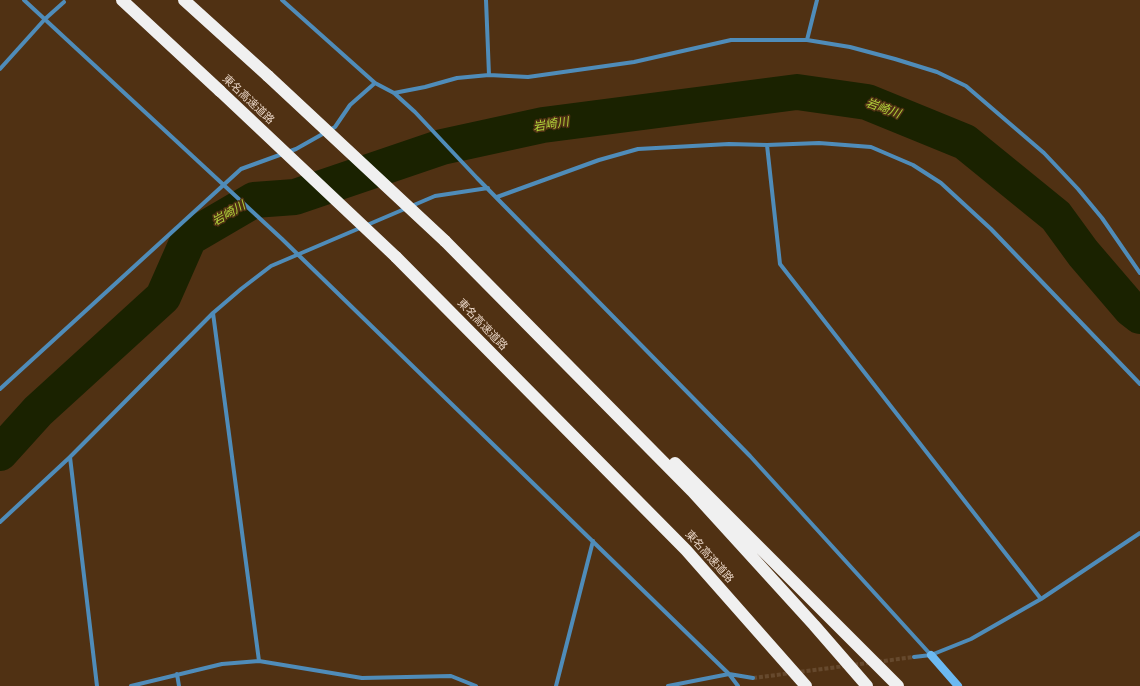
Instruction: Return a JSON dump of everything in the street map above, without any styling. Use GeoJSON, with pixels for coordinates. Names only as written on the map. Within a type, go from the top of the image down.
{"type":"FeatureCollection","features":[{"type":"Feature","properties":{"kind":"highway","name":"東名高速道路"},"geometry":{"type":"LineString","coordinates":[[122,0],[396,257],[686,550],[806,686]]}},
{"type":"Feature","properties":{"kind":"highway"},"geometry":{"type":"LineString","coordinates":[[184,0],[445,241],[700,487],[898,686]]}},
{"type":"Feature","properties":{"kind":"highway"},"geometry":{"type":"LineString","coordinates":[[515,310],[692,491],[814,625],[867,686]]}},
{"type":"Feature","properties":{"kind":"street"},"geometry":{"type":"LineString","coordinates":[[24,0],[282,239],[594,541],[729,674],[738,686]]}},
{"type":"Feature","properties":{"kind":"street"},"geometry":{"type":"LineString","coordinates":[[282,0],[375,83],[394,93],[415,112],[477,178],[750,456],[958,686]]}},
{"type":"Feature","properties":{"kind":"street"},"geometry":{"type":"LineString","coordinates":[[486,0],[490,75]]}},
{"type":"Feature","properties":{"kind":"street"},"geometry":{"type":"LineString","coordinates":[[807,40],[817,0]]}},
{"type":"Feature","properties":{"kind":"street"},"geometry":{"type":"LineString","coordinates":[[0,69],[45,19],[64,2]]}},
{"type":"Feature","properties":{"kind":"street"},"geometry":{"type":"LineString","coordinates":[[394,93],[425,87],[457,78],[490,75],[528,77],[634,62],[731,40],[807,40],[850,47],[938,72],[966,86],[1044,153],[1078,189],[1102,218],[1140,273]]}},
{"type":"Feature","properties":{"kind":"street"},"geometry":{"type":"LineString","coordinates":[[0,389],[241,168],[296,149],[335,127],[350,105],[375,83]]}},
{"type":"Feature","properties":{"kind":"street"},"geometry":{"type":"LineString","coordinates":[[497,197],[599,160],[638,149],[729,144],[767,145],[819,143],[871,147],[913,165],[941,183],[991,229],[1140,384]]}},
{"type":"Feature","properties":{"kind":"street"},"geometry":{"type":"LineString","coordinates":[[767,145],[780,264],[1040,599]]}},
{"type":"Feature","properties":{"kind":"street"},"geometry":{"type":"LineString","coordinates":[[0,522],[70,457],[213,313],[241,288],[271,266],[435,196],[488,188]]}},
{"type":"Feature","properties":{"kind":"street"},"geometry":{"type":"LineString","coordinates":[[213,313],[259,661]]}},
{"type":"Feature","properties":{"kind":"street"},"geometry":{"type":"LineString","coordinates":[[70,457],[96,686]]}},
{"type":"Feature","properties":{"kind":"street"},"geometry":{"type":"LineString","coordinates":[[914,657],[931,655],[971,639],[1040,599],[1140,533]]}},
{"type":"Feature","properties":{"kind":"street"},"geometry":{"type":"LineString","coordinates":[[556,686],[594,541]]}},
{"type":"Feature","properties":{"kind":"street"},"geometry":{"type":"LineString","coordinates":[[131,686],[222,664],[259,661],[362,678],[451,676],[476,686]]}},
{"type":"Feature","properties":{"kind":"street"},"geometry":{"type":"LineString","coordinates":[[177,674],[179,686]]}},
{"type":"Feature","properties":{"kind":"street"},"geometry":{"type":"LineString","coordinates":[[668,686],[729,674],[753,678]]}},
{"type":"Feature","properties":{"kind":"waterway","name":"岩崎川"},"geometry":{"type":"LineString","coordinates":[[0,453],[38,411],[163,297],[189,238],[254,200],[295,197],[442,147],[543,125],[797,92],[867,102],[965,142],[1056,216],[1083,253],[1131,309],[1140,316]]}},
{"type":"Feature","properties":{"kind":"tunnel"},"geometry":{"type":"LineString","coordinates":[[753,678],[914,657]]}}]}
